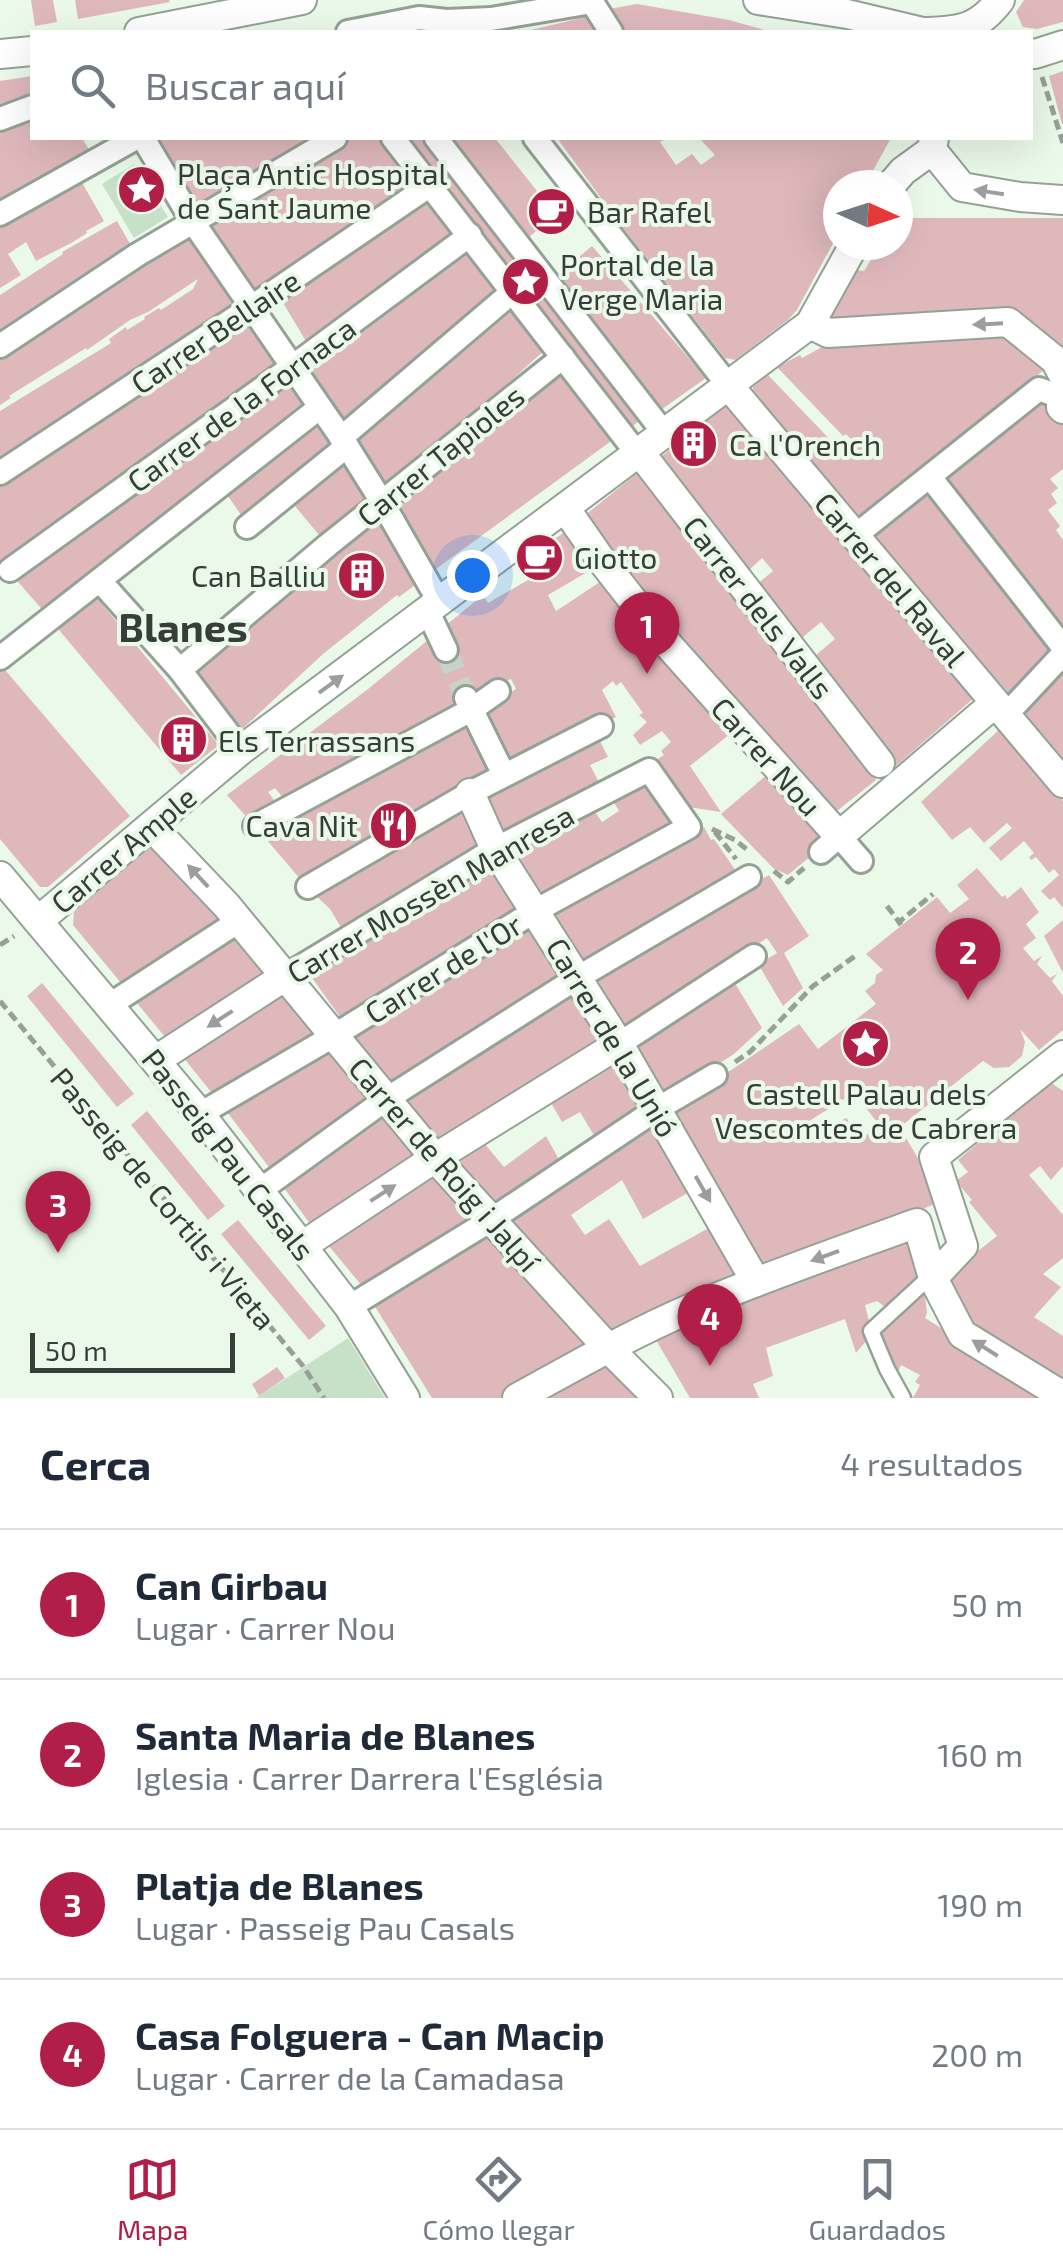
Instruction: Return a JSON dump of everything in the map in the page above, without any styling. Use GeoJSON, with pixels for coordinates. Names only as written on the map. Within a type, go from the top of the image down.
{"type":"FeatureCollection","features":[{"type":"Feature","properties":{"kind":"street"},"geometry":{"type":"LineString","coordinates":[[149,30],[302,0]]}},
{"type":"Feature","properties":{"kind":"street"},"geometry":{"type":"LineString","coordinates":[[451,27],[473,0]]}},
{"type":"Feature","properties":{"kind":"street"},"geometry":{"type":"LineString","coordinates":[[758,0],[859,8],[929,30]]}},
{"type":"Feature","properties":{"kind":"street"},"geometry":{"type":"LineString","coordinates":[[362,30],[419,18],[451,27],[592,2],[610,30]]}},
{"type":"Feature","properties":{"kind":"street"},"geometry":{"type":"LineString","coordinates":[[943,30],[992,17]]}},
{"type":"Feature","properties":{"kind":"street"},"geometry":{"type":"LineString","coordinates":[[1033,54],[1063,45]]}},
{"type":"Feature","properties":{"kind":"street"},"geometry":{"type":"LineString","coordinates":[[0,54],[30,51]]}},
{"type":"Feature","properties":{"kind":"street"},"geometry":{"type":"LineString","coordinates":[[0,119],[30,107]]}},
{"type":"Feature","properties":{"kind":"street"},"geometry":{"type":"LineString","coordinates":[[0,214],[96,147],[129,140]]}},
{"type":"Feature","properties":{"kind":"street"},"geometry":{"type":"LineString","coordinates":[[140,140],[382,502],[434,608],[446,650]]}},
{"type":"Feature","properties":{"kind":"street"},"geometry":{"type":"LineString","coordinates":[[0,346],[137,255],[332,140]]}},
{"type":"Feature","properties":{"kind":"street"},"geometry":{"type":"LineString","coordinates":[[394,140],[637,451]]}},
{"type":"Feature","properties":{"kind":"street"},"geometry":{"type":"LineString","coordinates":[[438,140],[664,433]]}},
{"type":"Feature","properties":{"kind":"street","name":"Carrer del Raval"},"geometry":{"type":"LineString","coordinates":[[538,140],[728,385],[1063,782]]}},
{"type":"Feature","properties":{"kind":"street"},"geometry":{"type":"LineString","coordinates":[[906,170],[933,144],[962,188],[1063,200]]}},
{"type":"Feature","properties":{"kind":"street","name":"Carrer Bellaire"},"geometry":{"type":"LineString","coordinates":[[0,473],[429,186]]}},
{"type":"Feature","properties":{"kind":"street","name":"Carrer de la Fornaca"},"geometry":{"type":"LineString","coordinates":[[10,570],[470,235]]}},
{"type":"Feature","properties":{"kind":"street"},"geometry":{"type":"LineString","coordinates":[[846,260],[810,324],[828,332],[1008,322],[1055,360],[1062,393],[1039,389],[856,536]]}},
{"type":"Feature","properties":{"kind":"street"},"geometry":{"type":"LineString","coordinates":[[247,526],[538,270]]}},
{"type":"Feature","properties":{"kind":"street","name":"Carrer Ample"},"geometry":{"type":"LineString","coordinates":[[38,921],[241,750],[810,324]]}},
{"type":"Feature","properties":{"kind":"street","name":"Carrer Tapioles"},"geometry":{"type":"LineString","coordinates":[[180,670],[563,357]]}},
{"type":"Feature","properties":{"kind":"street"},"geometry":{"type":"LineString","coordinates":[[0,658],[319,408]]}},
{"type":"Feature","properties":{"kind":"street","name":"Carrer dels Valls"},"geometry":{"type":"LineString","coordinates":[[637,451],[880,763]]}},
{"type":"Feature","properties":{"kind":"street"},"geometry":{"type":"LineString","coordinates":[[830,844],[1000,710],[1063,650],[930,477]]}},
{"type":"Feature","properties":{"kind":"street","name":"Carrer Nou"},"geometry":{"type":"LineString","coordinates":[[565,508],[663,639],[730,716],[830,844],[861,861]]}},
{"type":"Feature","properties":{"kind":"street"},"geometry":{"type":"LineString","coordinates":[[100,580],[180,670],[241,750]]}},
{"type":"Feature","properties":{"kind":"street"},"geometry":{"type":"LineString","coordinates":[[255,826],[468,704],[498,692]]}},
{"type":"Feature","properties":{"kind":"street"},"geometry":{"type":"LineString","coordinates":[[468,704],[504,775]]}},
{"type":"Feature","properties":{"kind":"street"},"geometry":{"type":"LineString","coordinates":[[308,887],[470,793],[601,726]]}},
{"type":"Feature","properties":{"kind":"street","name":"Carrer Mossèn Manresa"},"geometry":{"type":"LineString","coordinates":[[156,1060],[284,977],[496,849],[650,770],[701,828]]}},
{"type":"Feature","properties":{"kind":"street","name":"Carrer de la Unió"},"geometry":{"type":"LineString","coordinates":[[470,793],[496,849],[619,1044],[756,1282]]}},
{"type":"Feature","properties":{"kind":"street","name":"Carrer de Roig i Jalpí"},"geometry":{"type":"LineString","coordinates":[[151,826],[239,922],[436,1158],[658,1398]]}},
{"type":"Feature","properties":{"kind":"street","name":"Carrer de l'Or"},"geometry":{"type":"LineString","coordinates":[[200,1114],[535,910],[701,828]]}},
{"type":"Feature","properties":{"kind":"street"},"geometry":{"type":"LineString","coordinates":[[0,876],[38,921]]}},
{"type":"Feature","properties":{"kind":"street"},"geometry":{"type":"LineString","coordinates":[[259,1191],[386,1100],[577,978],[750,877]]}},
{"type":"Feature","properties":{"kind":"street","name":"Passeig Pau Casals"},"geometry":{"type":"LineString","coordinates":[[38,921],[200,1114],[302,1246],[348,1307],[405,1398]]}},
{"type":"Feature","properties":{"kind":"street"},"geometry":{"type":"LineString","coordinates":[[108,1006],[239,922]]}},
{"type":"Feature","properties":{"kind":"street"},"geometry":{"type":"LineString","coordinates":[[302,1246],[754,956]]}},
{"type":"Feature","properties":{"kind":"street"},"geometry":{"type":"LineString","coordinates":[[933,1278],[963,1246],[934,1157],[1061,1062]]}},
{"type":"Feature","properties":{"kind":"street"},"geometry":{"type":"LineString","coordinates":[[348,1307],[491,1220],[715,1074]]}},
{"type":"Feature","properties":{"kind":"street"},"geometry":{"type":"LineString","coordinates":[[517,1398],[692,1308],[917,1222],[933,1278],[962,1334],[1063,1396]]}},
{"type":"Feature","properties":{"kind":"lane"},"geometry":{"type":"LineString","coordinates":[[903,1398],[871,1331],[933,1278]]}},
{"type":"Feature","properties":{"kind":"path"},"geometry":{"type":"LineString","coordinates":[[1033,54],[1063,143]]}},
{"type":"Feature","properties":{"kind":"path"},"geometry":{"type":"LineString","coordinates":[[701,828],[750,877]]}},
{"type":"Feature","properties":{"kind":"path"},"geometry":{"type":"LineString","coordinates":[[887,906],[900,924],[933,894]]}},
{"type":"Feature","properties":{"kind":"path"},"geometry":{"type":"LineString","coordinates":[[715,1074],[750,1052],[813,986],[858,954]]}},
{"type":"Feature","properties":{"kind":"path","name":"Passeig de Cortils i Vieta"},"geometry":{"type":"LineString","coordinates":[[0,1001],[304,1366],[324,1398]]}},
{"type":"Feature","properties":{"kind":"green space"},"geometry":{"type":"Polygon","coordinates":[[[134,164],[168,217],[134,238],[102,184],[134,164]]]}},
{"type":"Feature","properties":{"kind":"green space"},"geometry":{"type":"Polygon","coordinates":[[[348,1338],[385,1398],[256,1398],[348,1338]]]}},
{"type":"Feature","properties":{"kind":"building"},"geometry":{"type":"Polygon","coordinates":[[[31,0],[53,0],[57,22],[35,26],[31,0]]]}},
{"type":"Feature","properties":{"kind":"building"},"geometry":{"type":"Polygon","coordinates":[[[75,0],[169,0],[170,2],[78,19],[75,0]]]}},
{"type":"Feature","properties":{"kind":"building"},"geometry":{"type":"Polygon","coordinates":[[[1024,0],[1063,0],[1063,22],[1037,29],[1023,27],[1016,12],[1024,0]]]}},
{"type":"Feature","properties":{"kind":"building"},"geometry":{"type":"Polygon","coordinates":[[[637,4],[765,30],[614,30],[603,10],[637,4]]]}},
{"type":"Feature","properties":{"kind":"building"},"geometry":{"type":"Polygon","coordinates":[[[593,15],[604,30],[531,30],[593,15]]]}},
{"type":"Feature","properties":{"kind":"building"},"geometry":{"type":"Polygon","coordinates":[[[1063,71],[1063,124],[1062,124],[1049,76],[1063,71]]]}},
{"type":"Feature","properties":{"kind":"building"},"geometry":{"type":"Polygon","coordinates":[[[30,76],[30,94],[0,104],[0,81],[30,76]]]}},
{"type":"Feature","properties":{"kind":"building"},"geometry":{"type":"Polygon","coordinates":[[[30,119],[30,140],[83,140],[91,153],[0,205],[0,130],[30,119]]]}},
{"type":"Feature","properties":{"kind":"building"},"geometry":{"type":"Polygon","coordinates":[[[154,140],[315,140],[197,211],[154,140]]]}},
{"type":"Feature","properties":{"kind":"building"},"geometry":{"type":"Polygon","coordinates":[[[345,140],[384,140],[418,184],[252,297],[203,221],[345,140]]]}},
{"type":"Feature","properties":{"kind":"building"},"geometry":{"type":"Polygon","coordinates":[[[408,140],[431,140],[529,267],[514,277],[408,140]]]}},
{"type":"Feature","properties":{"kind":"building"},"geometry":{"type":"Polygon","coordinates":[[[447,140],[497,140],[556,215],[524,241],[447,140]]]}},
{"type":"Feature","properties":{"kind":"building"},"geometry":{"type":"Polygon","coordinates":[[[558,140],[664,140],[660,142],[676,165],[692,154],[701,165],[715,155],[701,140],[890,140],[873,170],[823,170],[824,260],[788,320],[735,360],[725,358],[558,140]]]}},
{"type":"Feature","properties":{"kind":"building"},"geometry":{"type":"Polygon","coordinates":[[[77,174],[104,221],[36,261],[26,242],[8,254],[21,275],[0,288],[0,218],[77,174]]]}},
{"type":"Feature","properties":{"kind":"building"},"geometry":{"type":"Polygon","coordinates":[[[426,199],[456,235],[310,348],[279,296],[426,199]]]}},
{"type":"Feature","properties":{"kind":"building"},"geometry":{"type":"Polygon","coordinates":[[[913,218],[1063,218],[1063,349],[1047,343],[1047,335],[1022,319],[827,323],[856,270],[864,271],[871,260],[913,260],[913,218]]]}},
{"type":"Feature","properties":{"kind":"building"},"geometry":{"type":"Polygon","coordinates":[[[117,221],[133,249],[0,334],[0,295],[62,252],[117,221]]]}},
{"type":"Feature","properties":{"kind":"building"},"geometry":{"type":"Polygon","coordinates":[[[191,229],[241,306],[0,465],[0,411],[111,343],[109,339],[126,327],[127,330],[193,289],[198,279],[0,405],[0,351],[191,229]]]}},
{"type":"Feature","properties":{"kind":"building"},"geometry":{"type":"Polygon","coordinates":[[[465,245],[501,291],[342,429],[304,370],[465,245]]]}},
{"type":"Feature","properties":{"kind":"building"},"geometry":{"type":"Polygon","coordinates":[[[592,246],[706,378],[658,412],[553,279],[592,246]]]}},
{"type":"Feature","properties":{"kind":"building"},"geometry":{"type":"Polygon","coordinates":[[[538,278],[644,417],[629,429],[524,291],[538,278]]]}},
{"type":"Feature","properties":{"kind":"building"},"geometry":{"type":"Polygon","coordinates":[[[511,302],[547,348],[390,490],[355,449],[354,435],[511,302]]]}},
{"type":"Feature","properties":{"kind":"building"},"geometry":{"type":"Polygon","coordinates":[[[247,316],[278,365],[5,565],[0,560],[0,480],[247,316]]]}},
{"type":"Feature","properties":{"kind":"building"},"geometry":{"type":"Polygon","coordinates":[[[1003,333],[1050,365],[859,522],[752,394],[753,387],[768,375],[841,451],[853,441],[846,434],[843,436],[777,367],[822,347],[818,344],[1003,333]]]}},
{"type":"Feature","properties":{"kind":"building"},"geometry":{"type":"Polygon","coordinates":[[[563,370],[614,439],[429,574],[392,506],[563,370]]]}},
{"type":"Feature","properties":{"kind":"building"},"geometry":{"type":"Polygon","coordinates":[[[291,374],[312,407],[46,614],[13,576],[291,374]]]}},
{"type":"Feature","properties":{"kind":"building"},"geometry":{"type":"Polygon","coordinates":[[[1039,395],[1063,422],[1063,469],[1050,479],[1058,488],[1051,494],[1057,503],[1048,510],[1060,526],[1056,530],[1063,540],[1063,632],[939,479],[1039,395]]]}},
{"type":"Feature","properties":{"kind":"building"},"geometry":{"type":"Polygon","coordinates":[[[728,404],[975,697],[896,766],[810,660],[835,639],[821,622],[797,642],[756,585],[773,571],[762,558],[747,572],[658,459],[728,404]]]}},
{"type":"Feature","properties":{"kind":"building"},"geometry":{"type":"Polygon","coordinates":[[[319,418],[337,446],[246,522],[223,489],[319,418]]]}},
{"type":"Feature","properties":{"kind":"building"},"geometry":{"type":"Polygon","coordinates":[[[343,456],[371,501],[324,541],[290,500],[343,456]]]}},
{"type":"Feature","properties":{"kind":"building"},"geometry":{"type":"Polygon","coordinates":[[[640,471],[876,780],[833,814],[760,734],[622,569],[584,516],[640,471]]]}},
{"type":"Feature","properties":{"kind":"building"},"geometry":{"type":"Polygon","coordinates":[[[925,489],[1057,649],[1011,698],[874,537],[875,529],[925,489]]]}},
{"type":"Feature","properties":{"kind":"building"},"geometry":{"type":"Polygon","coordinates":[[[375,516],[419,582],[323,654],[240,731],[192,667],[375,516]]]}},
{"type":"Feature","properties":{"kind":"building"},"geometry":{"type":"Polygon","coordinates":[[[569,529],[594,568],[548,595],[556,611],[603,580],[730,734],[690,766],[721,812],[682,806],[652,763],[664,755],[661,751],[671,742],[662,731],[640,745],[633,735],[647,722],[621,682],[616,686],[613,681],[602,690],[616,717],[506,767],[484,716],[487,706],[516,689],[511,679],[460,700],[464,707],[287,803],[275,788],[268,792],[279,807],[251,822],[227,795],[368,689],[483,595],[488,603],[528,580],[533,572],[524,560],[569,529]]]}},
{"type":"Feature","properties":{"kind":"building"},"geometry":{"type":"Polygon","coordinates":[[[92,592],[219,745],[181,775],[54,624],[92,592]]]}},
{"type":"Feature","properties":{"kind":"building"},"geometry":{"type":"Polygon","coordinates":[[[1063,663],[1063,759],[1021,709],[1063,663]]]}},
{"type":"Feature","properties":{"kind":"building"},"geometry":{"type":"Polygon","coordinates":[[[0,664],[130,816],[48,887],[40,887],[0,839],[0,664]]]}},
{"type":"Feature","properties":{"kind":"building"},"geometry":{"type":"Polygon","coordinates":[[[470,716],[496,773],[302,881],[259,831],[470,716]]]}},
{"type":"Feature","properties":{"kind":"building"},"geometry":{"type":"Polygon","coordinates":[[[1001,728],[1063,801],[1063,908],[1054,897],[1050,900],[1041,891],[1059,875],[1054,869],[1049,873],[1036,857],[1031,860],[1029,857],[1034,853],[1024,841],[1001,861],[989,848],[1012,828],[1007,823],[984,843],[970,827],[952,840],[921,802],[1001,728]]]}},
{"type":"Feature","properties":{"kind":"building"},"geometry":{"type":"Polygon","coordinates":[[[596,733],[608,757],[590,765],[603,790],[501,843],[479,797],[596,733]]]}},
{"type":"Feature","properties":{"kind":"building"},"geometry":{"type":"Polygon","coordinates":[[[769,773],[818,827],[817,851],[788,875],[773,868],[721,814],[769,773]]]}},
{"type":"Feature","properties":{"kind":"building"},"geometry":{"type":"Polygon","coordinates":[[[646,777],[679,826],[538,903],[505,850],[591,806],[602,822],[619,811],[610,796],[646,777]]]}},
{"type":"Feature","properties":{"kind":"building"},"geometry":{"type":"Polygon","coordinates":[[[467,803],[487,849],[345,934],[330,909],[311,891],[467,803]]]}},
{"type":"Feature","properties":{"kind":"building"},"geometry":{"type":"Polygon","coordinates":[[[704,827],[740,877],[582,969],[546,915],[704,827]]]}},
{"type":"Feature","properties":{"kind":"building"},"geometry":{"type":"Polygon","coordinates":[[[146,848],[159,848],[225,926],[132,984],[121,983],[73,925],[74,912],[146,848]]]}},
{"type":"Feature","properties":{"kind":"building"},"geometry":{"type":"Polygon","coordinates":[[[493,856],[526,907],[343,1021],[307,971],[493,856]]]}},
{"type":"Feature","properties":{"kind":"building"},"geometry":{"type":"Polygon","coordinates":[[[977,868],[1002,897],[1007,899],[1021,887],[1039,912],[1026,924],[1036,938],[1023,948],[1034,961],[1042,956],[1037,964],[1050,978],[1057,974],[1052,981],[1063,996],[1063,1030],[1039,1050],[1020,1029],[1025,1042],[1022,1056],[1009,1067],[994,1068],[983,1061],[890,1135],[902,1131],[943,1201],[766,1270],[674,1109],[799,1024],[818,1049],[876,1004],[865,991],[883,970],[866,954],[937,897],[950,913],[969,899],[957,885],[977,868]],[[854,1093],[798,1128],[803,1136],[847,1118],[855,1138],[871,1133],[873,1137],[884,1131],[854,1093]]]}},
{"type":"Feature","properties":{"kind":"building"},"geometry":{"type":"Polygon","coordinates":[[[769,875],[809,936],[784,953],[803,988],[783,1006],[758,964],[777,953],[767,938],[623,1033],[587,980],[769,875]]]}},
{"type":"Feature","properties":{"kind":"building"},"geometry":{"type":"Polygon","coordinates":[[[534,919],[568,973],[389,1088],[351,1033],[534,919]]]}},
{"type":"Feature","properties":{"kind":"building"},"geometry":{"type":"Polygon","coordinates":[[[1063,920],[1063,973],[1044,936],[1063,920]]]}},
{"type":"Feature","properties":{"kind":"building"},"geometry":{"type":"Polygon","coordinates":[[[234,935],[272,978],[170,1043],[132,997],[234,935]]]}},
{"type":"Feature","properties":{"kind":"building"},"geometry":{"type":"Polygon","coordinates":[[[733,980],[762,1028],[734,1054],[667,1097],[631,1044],[733,980]]]}},
{"type":"Feature","properties":{"kind":"building"},"geometry":{"type":"Polygon","coordinates":[[[42,983],[134,1094],[117,1107],[27,996],[42,983]]]}},
{"type":"Feature","properties":{"kind":"building"},"geometry":{"type":"Polygon","coordinates":[[[573,987],[607,1040],[441,1144],[399,1097],[573,987]]]}},
{"type":"Feature","properties":{"kind":"building"},"geometry":{"type":"Polygon","coordinates":[[[280,988],[319,1035],[215,1097],[179,1052],[280,988]]]}},
{"type":"Feature","properties":{"kind":"building"},"geometry":{"type":"Polygon","coordinates":[[[328,1045],[369,1101],[272,1171],[224,1108],[328,1045]]]}},
{"type":"Feature","properties":{"kind":"building"},"geometry":{"type":"Polygon","coordinates":[[[615,1053],[648,1109],[598,1142],[580,1112],[562,1122],[546,1094],[615,1053]]]}},
{"type":"Feature","properties":{"kind":"building"},"geometry":{"type":"Polygon","coordinates":[[[1050,1082],[1063,1091],[1063,1166],[1051,1180],[1040,1166],[1029,1175],[1063,1215],[1063,1258],[1043,1274],[1061,1287],[1034,1317],[1063,1336],[1063,1386],[963,1322],[940,1281],[997,1236],[956,1181],[968,1172],[958,1160],[1050,1082]]]}},
{"type":"Feature","properties":{"kind":"building"},"geometry":{"type":"Polygon","coordinates":[[[381,1110],[425,1156],[313,1228],[279,1181],[381,1110]]]}},
{"type":"Feature","properties":{"kind":"building"},"geometry":{"type":"Polygon","coordinates":[[[147,1111],[225,1206],[208,1220],[131,1125],[147,1111]]]}},
{"type":"Feature","properties":{"kind":"building"},"geometry":{"type":"Polygon","coordinates":[[[655,1121],[696,1188],[643,1219],[622,1180],[571,1215],[585,1235],[609,1219],[640,1266],[716,1224],[744,1277],[611,1343],[501,1220],[655,1121]]]}},
{"type":"Feature","properties":{"kind":"building"},"geometry":{"type":"Polygon","coordinates":[[[546,1136],[562,1165],[493,1210],[449,1157],[479,1137],[504,1167],[546,1136]]]}},
{"type":"Feature","properties":{"kind":"building"},"geometry":{"type":"Polygon","coordinates":[[[433,1169],[480,1218],[367,1292],[324,1240],[433,1169]]]}},
{"type":"Feature","properties":{"kind":"building"},"geometry":{"type":"Polygon","coordinates":[[[238,1220],[326,1326],[309,1340],[221,1234],[238,1220]]]}},
{"type":"Feature","properties":{"kind":"building"},"geometry":{"type":"Polygon","coordinates":[[[488,1228],[595,1347],[503,1398],[432,1398],[374,1305],[488,1228]]]}},
{"type":"Feature","properties":{"kind":"building"},"geometry":{"type":"Polygon","coordinates":[[[913,1230],[921,1277],[885,1307],[877,1301],[865,1305],[868,1339],[856,1353],[845,1319],[766,1348],[773,1376],[753,1384],[759,1398],[690,1398],[653,1335],[913,1230]]]}},
{"type":"Feature","properties":{"kind":"building"},"geometry":{"type":"Polygon","coordinates":[[[924,1288],[925,1318],[1051,1398],[913,1398],[920,1375],[901,1365],[897,1375],[877,1337],[884,1323],[924,1288]]]}},
{"type":"Feature","properties":{"kind":"building"},"geometry":{"type":"Polygon","coordinates":[[[607,1356],[643,1398],[528,1398],[607,1356]]]}},
{"type":"Feature","properties":{"kind":"building"},"geometry":{"type":"Polygon","coordinates":[[[277,1367],[285,1378],[259,1396],[252,1384],[277,1367]]]}},
{"type":"Feature","properties":{"kind":"tunnel"},"geometry":{"type":"LineString","coordinates":[[446,650],[466,698]]}},
{"type":"Feature","properties":{"kind":"place","name":"Plaça Antic Hospital de Sant Jaume"},"geometry":{"type":"Point","coordinates":[142,190]}},
{"type":"Feature","properties":{"kind":"place","name":"Bar Rafel"},"geometry":{"type":"Point","coordinates":[552,211]}},
{"type":"Feature","properties":{"kind":"place","name":"Portal de la Verge Maria"},"geometry":{"type":"Point","coordinates":[525,281]}},
{"type":"Feature","properties":{"kind":"place","name":"Ca l'Orench"},"geometry":{"type":"Point","coordinates":[694,444]}},
{"type":"Feature","properties":{"kind":"place","name":"Giotto"},"geometry":{"type":"Point","coordinates":[539,557]}},
{"type":"Feature","properties":{"kind":"place","name":"Can Balliu"},"geometry":{"type":"Point","coordinates":[361,575]}},
{"type":"Feature","properties":{"kind":"place","name":"Can Girbau"},"geometry":{"type":"Point","coordinates":[647,674]}},
{"type":"Feature","properties":{"kind":"place","name":"Els Terrassans"},"geometry":{"type":"Point","coordinates":[183,740]}},
{"type":"Feature","properties":{"kind":"place","name":"Cava Nit"},"geometry":{"type":"Point","coordinates":[393,825]}},
{"type":"Feature","properties":{"kind":"place","name":"Santa Maria de Blanes"},"geometry":{"type":"Point","coordinates":[968,1000]}},
{"type":"Feature","properties":{"kind":"place","name":"Castell Palau dels Vescomtes de Cabrera"},"geometry":{"type":"Point","coordinates":[866,1044]}},
{"type":"Feature","properties":{"kind":"place","name":"Platja de Blanes"},"geometry":{"type":"Point","coordinates":[58,1253]}},
{"type":"Feature","properties":{"kind":"place","name":"Casa Folguera - Can Macip"},"geometry":{"type":"Point","coordinates":[710,1366]}},
{"type":"Feature","properties":{"kind":"district","name":"Blanes"},"geometry":{"type":"Point","coordinates":[183,626]}}]}
